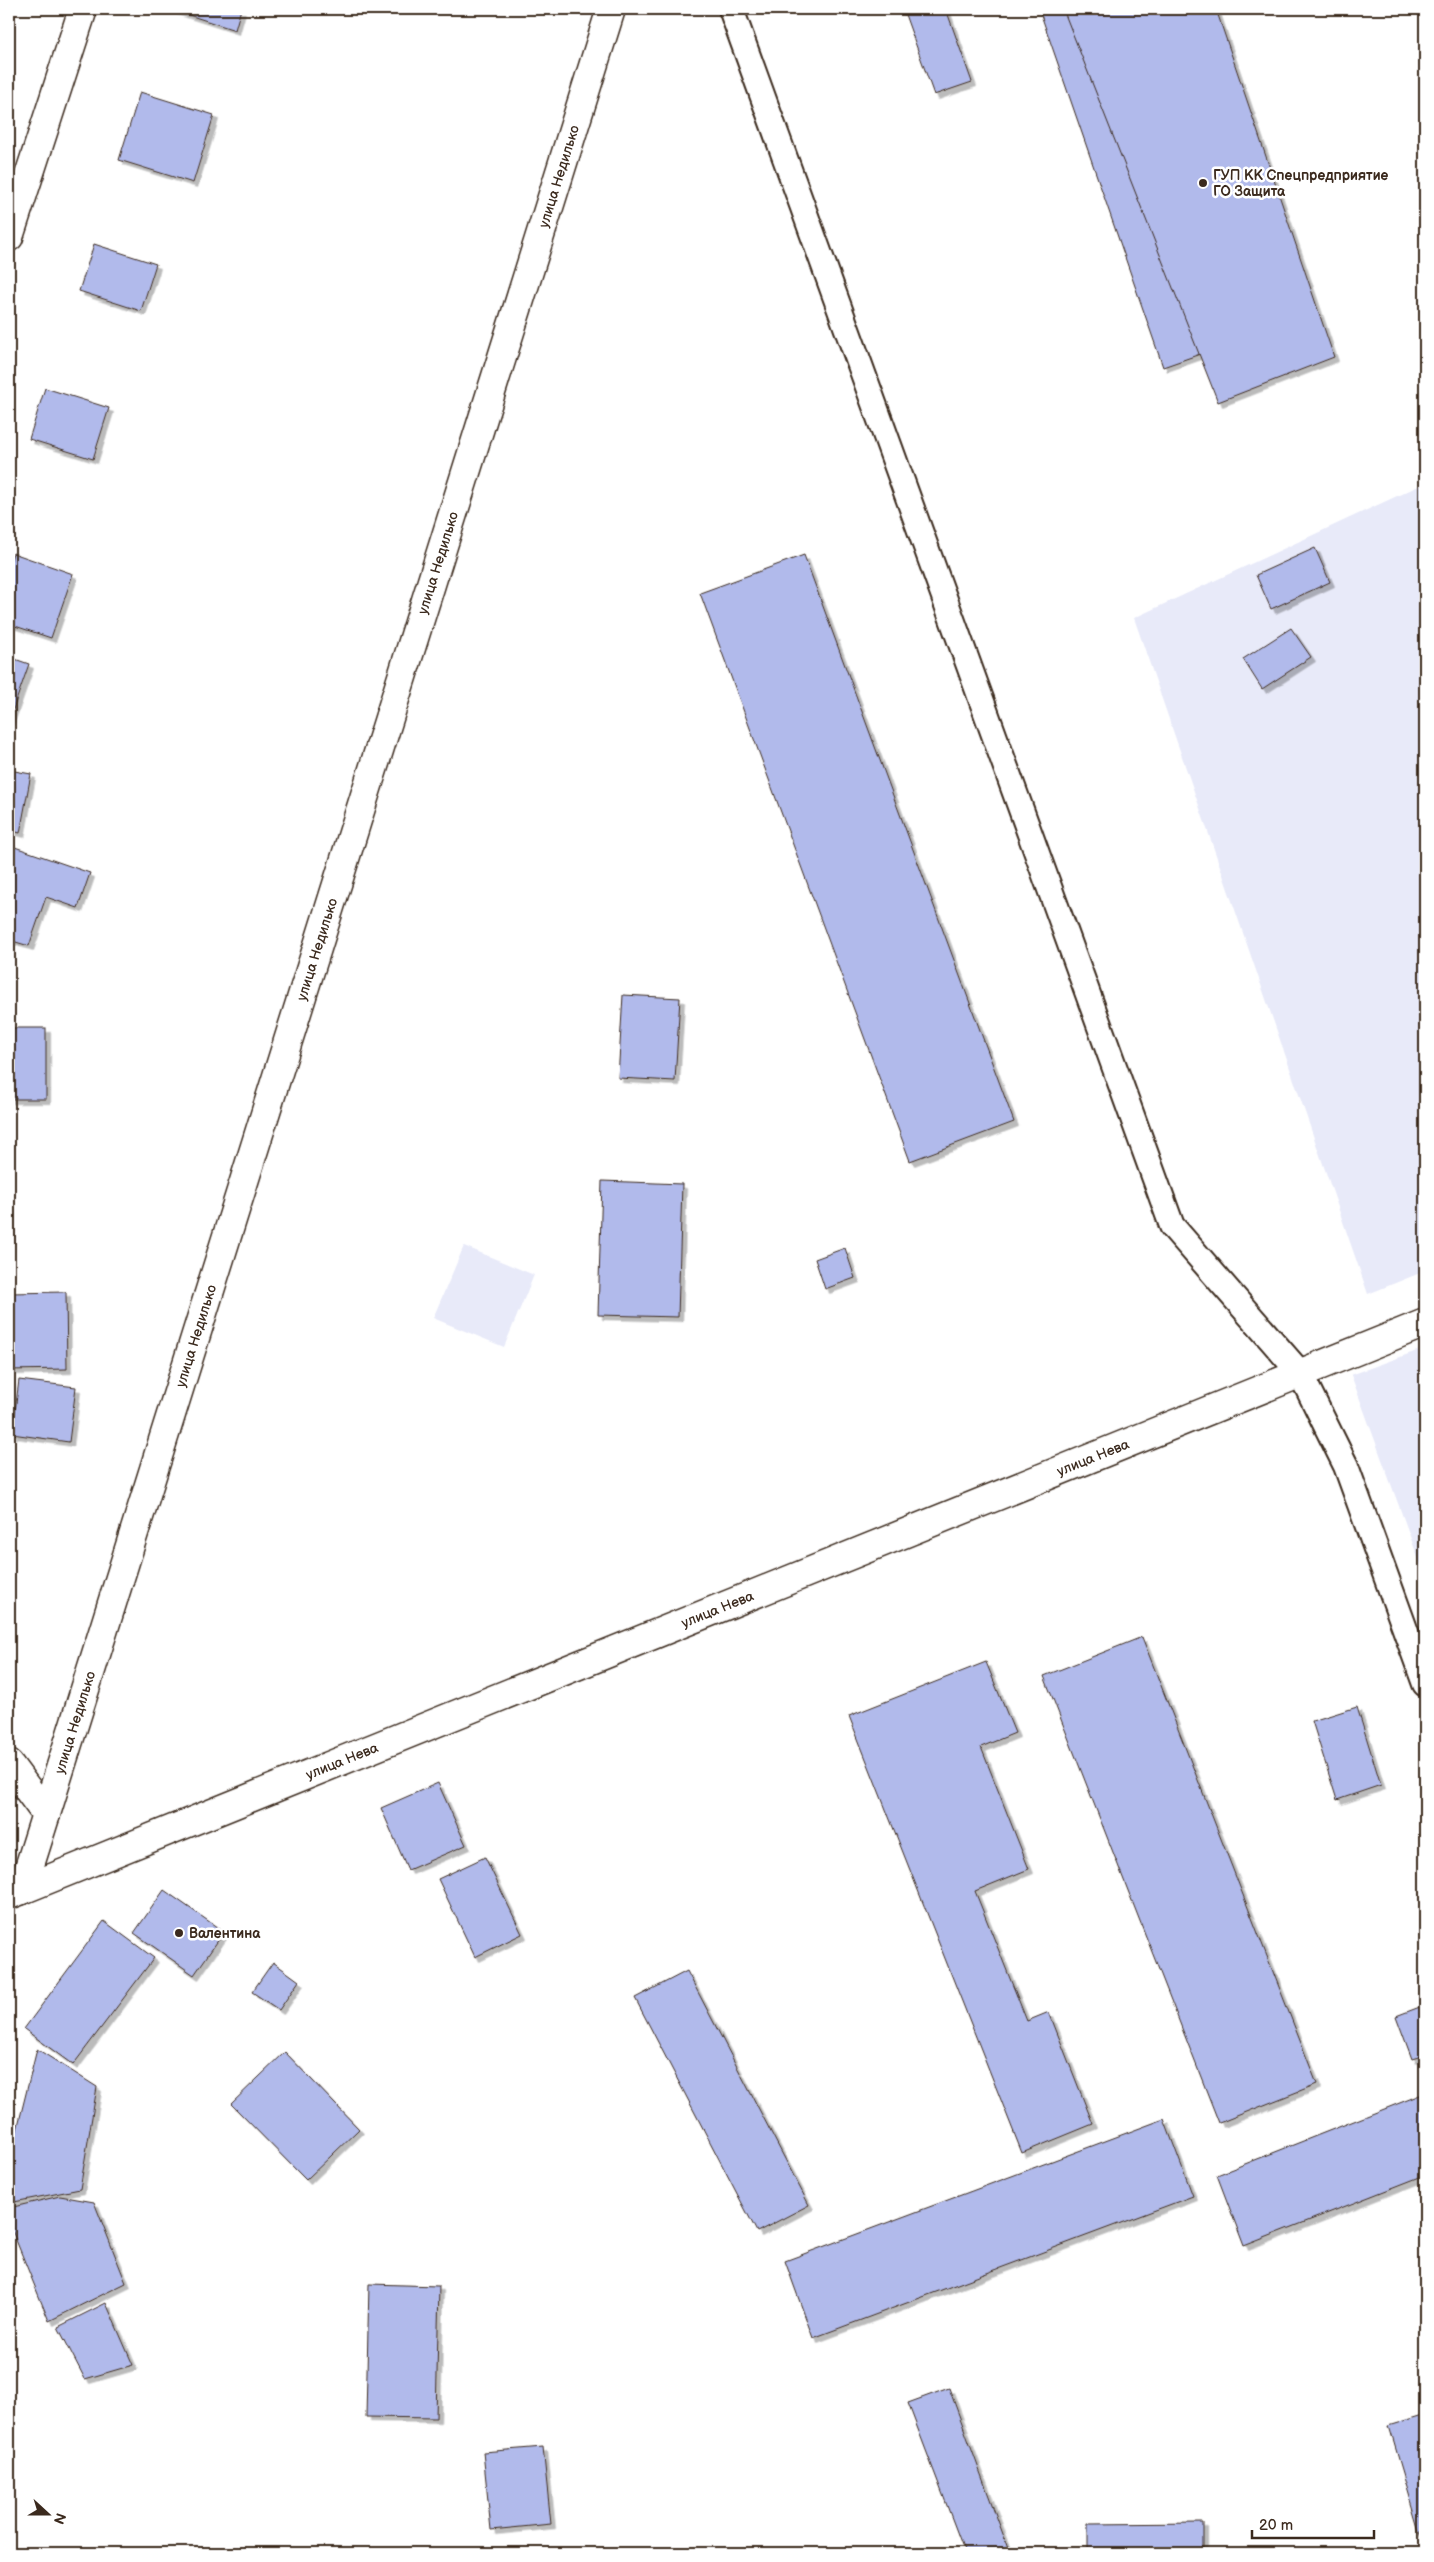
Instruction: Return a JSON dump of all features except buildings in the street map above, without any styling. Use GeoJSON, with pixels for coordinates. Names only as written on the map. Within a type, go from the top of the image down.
{"type":"FeatureCollection","features":[{"type":"Feature","properties":{"kind":"street"},"geometry":{"type":"LineString","coordinates":[[9,237],[83,9]]}},
{"type":"Feature","properties":{"kind":"street","name":"улица Недилько"},"geometry":{"type":"LineString","coordinates":[[16,1893],[46,1814],[611,9]]}},
{"type":"Feature","properties":{"kind":"street","name":"улица Нева"},"geometry":{"type":"LineString","coordinates":[[16,1893],[1425,1323]]}},
{"type":"Feature","properties":{"kind":"street"},"geometry":{"type":"LineString","coordinates":[[9,1764],[46,1814]]}},
{"type":"Feature","properties":{"kind":"lane"},"geometry":{"type":"LineString","coordinates":[[731,9],[1172,1226],[1300,1372],[1346,1466],[1425,1684]]}},
{"type":"Feature","properties":{"kind":"shaded area"},"geometry":{"type":"Polygon","coordinates":[[[1425,483],[1425,1271],[1368,1294],[1134,618],[1425,483]]]}},
{"type":"Feature","properties":{"kind":"shaded area"},"geometry":{"type":"Polygon","coordinates":[[[464,1246],[534,1275],[504,1347],[433,1318],[464,1246]]]}},
{"type":"Feature","properties":{"kind":"shaded area"},"geometry":{"type":"Polygon","coordinates":[[[1425,1348],[1425,1577],[1351,1375],[1425,1348]]]}},
{"type":"Feature","properties":{"kind":"place","name":"ГУП КК Спецпредприятие ГО Защита"},"geometry":{"type":"Point","coordinates":[1203,183]}},
{"type":"Feature","properties":{"kind":"place","name":"Валентина"},"geometry":{"type":"Point","coordinates":[179,1933]}}]}
